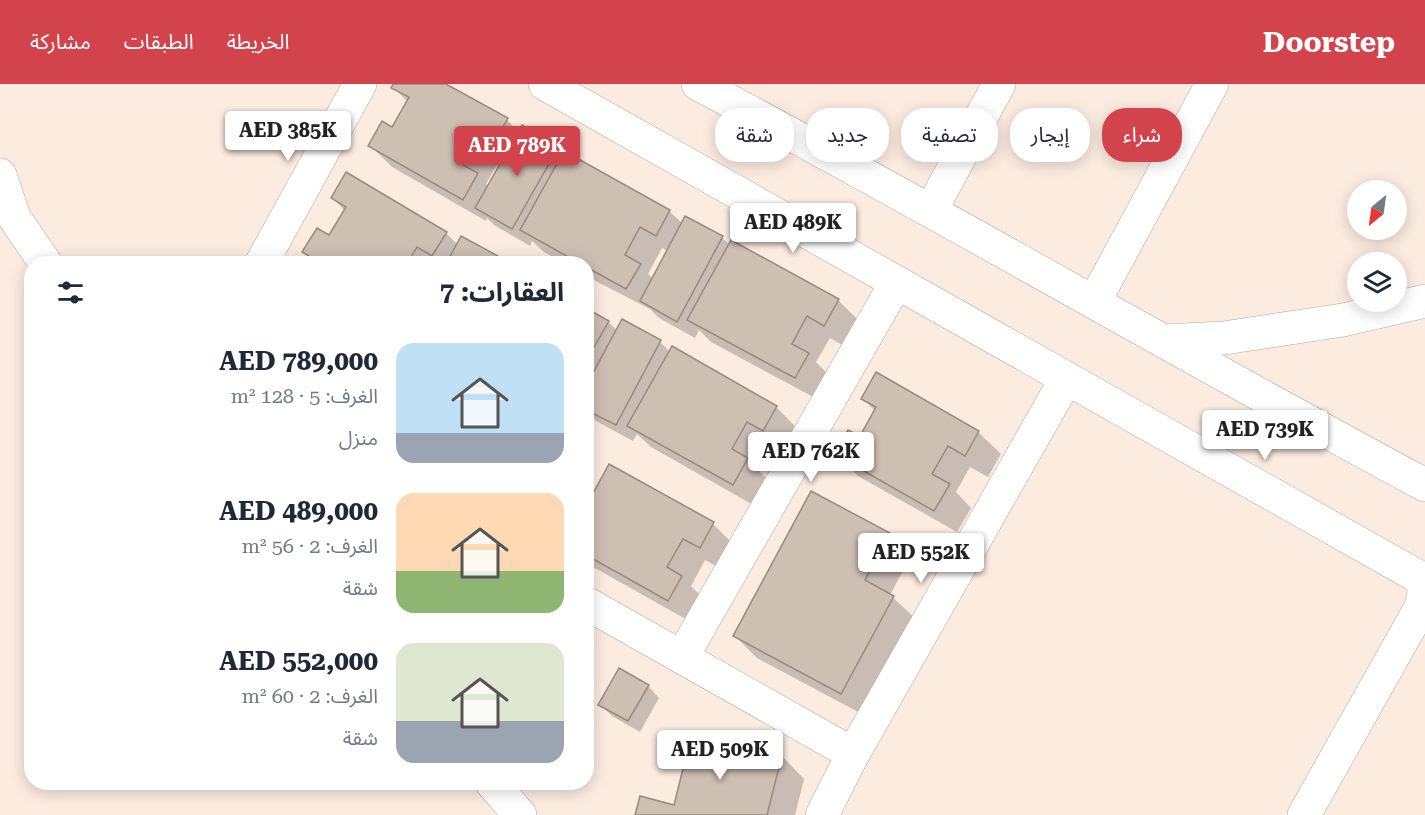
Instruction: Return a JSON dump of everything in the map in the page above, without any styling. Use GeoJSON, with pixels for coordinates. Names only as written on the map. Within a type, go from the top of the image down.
{"type":"FeatureCollection","features":[{"type":"Feature","properties":{"kind":"street"},"geometry":{"type":"LineString","coordinates":[[265,256],[360,84]]}},
{"type":"Feature","properties":{"kind":"street"},"geometry":{"type":"LineString","coordinates":[[545,84],[1417,576],[1425,587],[1421,607],[1304,815]]}},
{"type":"Feature","properties":{"kind":"street"},"geometry":{"type":"LineString","coordinates":[[698,84],[931,210],[1425,485]]}},
{"type":"Feature","properties":{"kind":"street"},"geometry":{"type":"LineString","coordinates":[[931,210],[999,84]]}},
{"type":"Feature","properties":{"kind":"street"},"geometry":{"type":"LineString","coordinates":[[1094,302],[1212,84]]}},
{"type":"Feature","properties":{"kind":"street"},"geometry":{"type":"LineString","coordinates":[[0,175],[14,217],[41,256]]}},
{"type":"Feature","properties":{"kind":"street"},"geometry":{"type":"LineString","coordinates":[[682,657],[896,283]]}},
{"type":"Feature","properties":{"kind":"street"},"geometry":{"type":"LineString","coordinates":[[1163,341],[1224,338],[1343,320],[1425,301]]}},
{"type":"Feature","properties":{"kind":"street"},"geometry":{"type":"LineString","coordinates":[[822,815],[854,754],[1066,379]]}},
{"type":"Feature","properties":{"kind":"street"},"geometry":{"type":"LineString","coordinates":[[594,608],[854,754]]}},
{"type":"Feature","properties":{"kind":"street"},"geometry":{"type":"LineString","coordinates":[[498,790],[520,815]]}},
{"type":"Feature","properties":{"kind":"building"},"geometry":{"type":"Polygon","coordinates":[[[393,84],[446,84],[508,118],[492,146],[478,137],[463,165],[478,173],[463,200],[368,146],[382,121],[392,127],[409,97],[391,88],[393,84]]]}},
{"type":"Feature","properties":{"kind":"building"},"geometry":{"type":"Polygon","coordinates":[[[522,125],[559,146],[512,229],[475,208],[522,125]]]}},
{"type":"Feature","properties":{"kind":"building"},"geometry":{"type":"Polygon","coordinates":[[[564,151],[670,210],[656,236],[640,227],[625,255],[641,264],[626,289],[594,271],[594,256],[567,256],[520,230],[564,151]]]}},
{"type":"Feature","properties":{"kind":"building"},"geometry":{"type":"Polygon","coordinates":[[[346,172],[447,232],[432,256],[417,247],[412,256],[309,256],[302,252],[317,228],[329,235],[346,207],[331,198],[346,172]]]}},
{"type":"Feature","properties":{"kind":"building"},"geometry":{"type":"Polygon","coordinates":[[[685,216],[723,236],[677,322],[640,301],[685,216]]]}},
{"type":"Feature","properties":{"kind":"building"},"geometry":{"type":"Polygon","coordinates":[[[461,236],[498,256],[450,256],[461,236]]]}},
{"type":"Feature","properties":{"kind":"building"},"geometry":{"type":"Polygon","coordinates":[[[731,240],[839,299],[824,326],[807,316],[792,344],[809,353],[795,378],[687,320],[731,240]]]}},
{"type":"Feature","properties":{"kind":"building"},"geometry":{"type":"Polygon","coordinates":[[[594,313],[609,321],[594,347],[594,313]]]}},
{"type":"Feature","properties":{"kind":"building"},"geometry":{"type":"Polygon","coordinates":[[[622,319],[661,340],[616,425],[594,414],[594,371],[622,319]]]}},
{"type":"Feature","properties":{"kind":"building"},"geometry":{"type":"Polygon","coordinates":[[[672,346],[777,406],[763,431],[747,422],[732,449],[748,458],[733,485],[627,426],[672,346]]]}},
{"type":"Feature","properties":{"kind":"building"},"geometry":{"type":"Polygon","coordinates":[[[876,372],[979,431],[965,456],[948,446],[932,474],[950,484],[934,511],[834,454],[848,430],[860,436],[876,407],[861,399],[876,372]]]}},
{"type":"Feature","properties":{"kind":"building"},"geometry":{"type":"Polygon","coordinates":[[[609,464],[714,522],[700,548],[683,539],[667,567],[682,576],[668,601],[594,559],[594,491],[609,464]]]}},
{"type":"Feature","properties":{"kind":"building"},"geometry":{"type":"Polygon","coordinates":[[[811,491],[890,533],[865,580],[894,596],[841,694],[733,636],[811,491]]]}},
{"type":"Feature","properties":{"kind":"building"},"geometry":{"type":"Polygon","coordinates":[[[619,668],[649,685],[628,721],[598,705],[619,668]]]}},
{"type":"Feature","properties":{"kind":"building"},"geometry":{"type":"Polygon","coordinates":[[[692,732],[782,755],[767,815],[635,815],[640,796],[674,805],[692,732]]]}}]}
